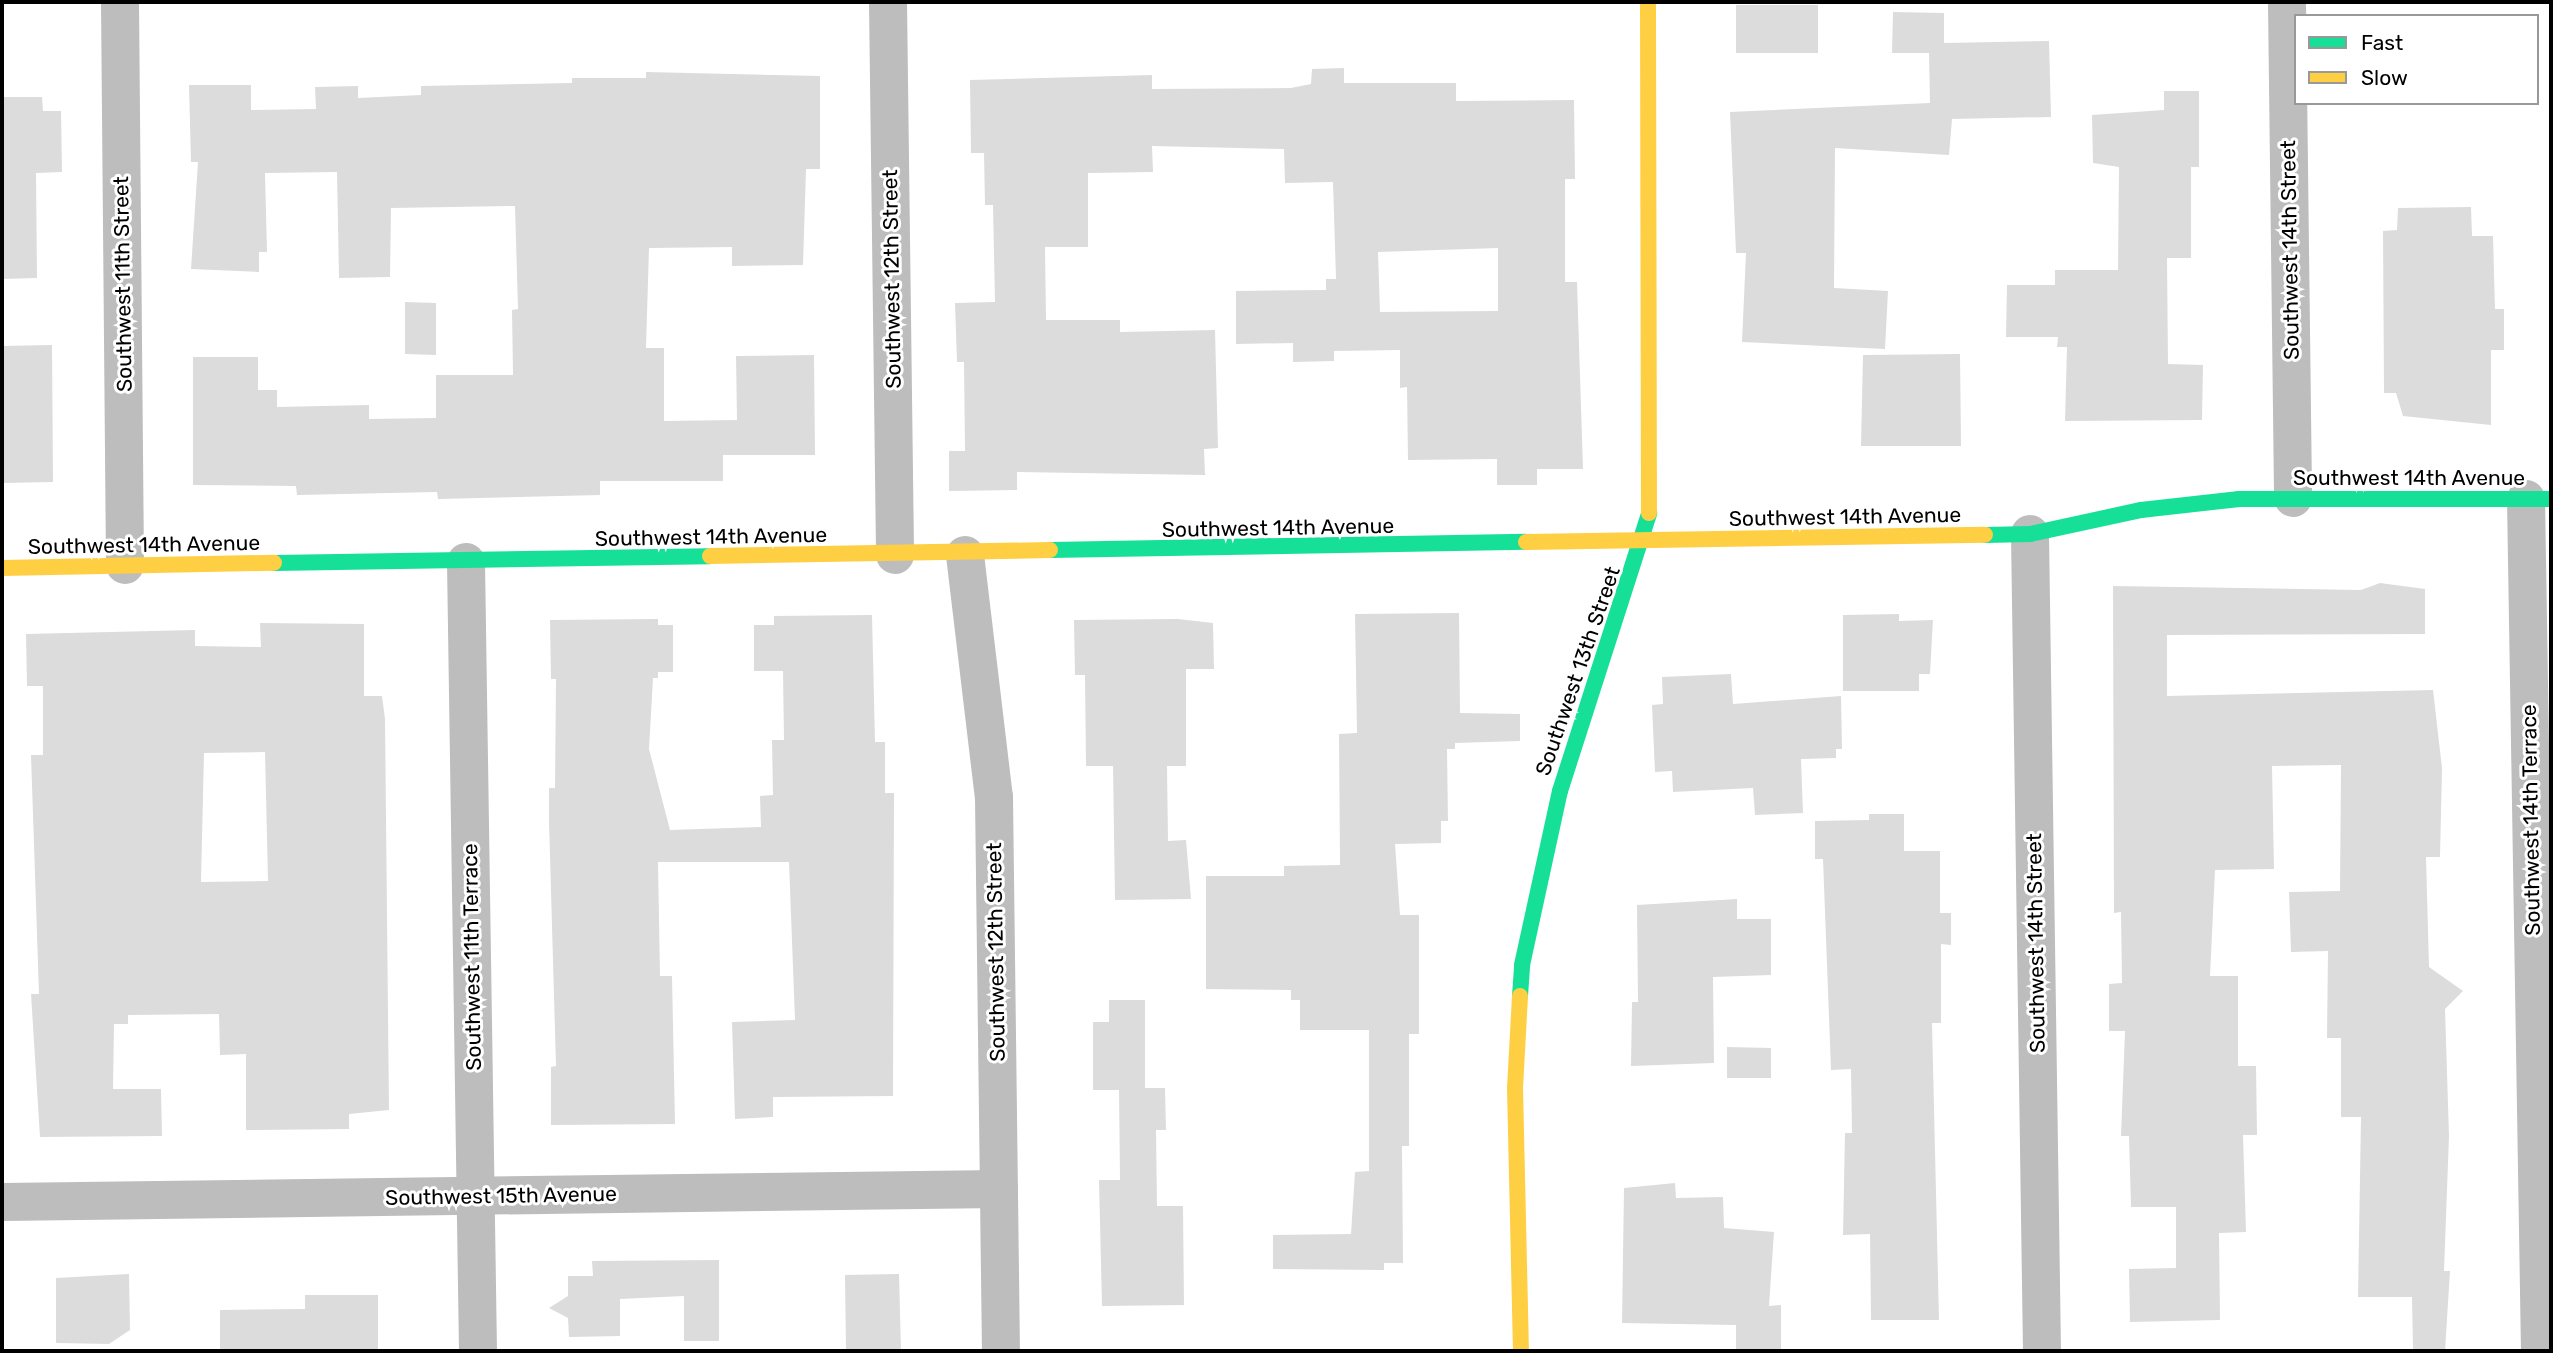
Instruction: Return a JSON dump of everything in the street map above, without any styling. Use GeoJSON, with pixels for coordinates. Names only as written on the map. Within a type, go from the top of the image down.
{"type":"FeatureCollection","features":[{"type":"Feature","properties":{"kind":"street","name":"Southwest 11th Street"},"geometry":{"type":"LineString","coordinates":[[120,2],[125,565]]}},
{"type":"Feature","properties":{"kind":"street","name":"Southwest 12th Street"},"geometry":{"type":"LineString","coordinates":[[888,2],[895,555]]}},
{"type":"Feature","properties":{"kind":"street","name":"Southwest 13th Street"},"geometry":{"type":"LineString","coordinates":[[1521,1351],[1515,1088],[1524,954],[1563,779],[1644,542],[1653,493],[1648,2]]}},
{"type":"Feature","properties":{"kind":"street","name":"Southwest 14th Street"},"geometry":{"type":"LineString","coordinates":[[2287,2],[2293,498]]}},
{"type":"Feature","properties":{"kind":"street","name":"Southwest 14th Avenue"},"geometry":{"type":"LineString","coordinates":[[2,568],[965,555],[2029,534],[2184,504],[2293,498],[2538,499]]}},
{"type":"Feature","properties":{"kind":"street","name":"Southwest 14th Terrace"},"geometry":{"type":"LineString","coordinates":[[2538,499],[2540,1351]]}},
{"type":"Feature","properties":{"kind":"street","name":"Southwest 14th Street"},"geometry":{"type":"LineString","coordinates":[[2029,534],[2042,1351]]}},
{"type":"Feature","properties":{"kind":"street","name":"Southwest 12th Street"},"geometry":{"type":"LineString","coordinates":[[965,555],[994,797],[1001,1351]]}},
{"type":"Feature","properties":{"kind":"street","name":"Southwest 11th Terrace"},"geometry":{"type":"LineString","coordinates":[[466,562],[478,1351]]}},
{"type":"Feature","properties":{"kind":"street","name":"Southwest 15th Avenue"},"geometry":{"type":"LineString","coordinates":[[2,1202],[999,1189]]}},
{"type":"Feature","properties":{"kind":"building"},"geometry":{"type":"Polygon","coordinates":[[[1736,5],[1818,5],[1818,53],[1736,53],[1736,5]]]}},
{"type":"Feature","properties":{"kind":"building"},"geometry":{"type":"Polygon","coordinates":[[[1893,12],[1944,13],[1944,43],[2049,41],[2051,117],[1952,119],[1949,155],[1835,148],[1834,288],[1888,291],[1885,349],[1742,342],[1746,253],[1736,253],[1730,112],[1930,103],[1929,53],[1892,53],[1893,12]]]}},
{"type":"Feature","properties":{"kind":"building"},"geometry":{"type":"Polygon","coordinates":[[[1344,68],[1344,83],[1456,83],[1456,101],[1574,100],[1575,179],[1565,179],[1565,282],[1577,282],[1583,469],[1537,469],[1537,485],[1497,485],[1497,459],[1408,460],[1407,387],[1400,388],[1400,350],[1334,351],[1334,361],[1293,362],[1293,343],[1236,344],[1236,291],[1326,290],[1326,279],[1336,279],[1333,182],[1285,183],[1284,149],[1152,146],[1153,172],[1088,173],[1088,247],[1045,247],[1046,320],[1120,320],[1120,332],[1215,330],[1218,448],[1204,449],[1205,475],[1017,472],[1017,490],[949,491],[949,451],[965,451],[964,362],[957,362],[955,303],[995,302],[993,205],[985,205],[984,153],[971,153],[970,80],[1152,75],[1152,89],[1291,88],[1311,84],[1312,69],[1344,68]],[[1498,248],[1378,252],[1380,312],[1498,311],[1498,248]]]}},
{"type":"Feature","properties":{"kind":"building"},"geometry":{"type":"Polygon","coordinates":[[[646,72],[820,76],[820,169],[806,169],[803,265],[732,266],[732,247],[649,248],[646,348],[664,348],[664,421],[737,420],[736,356],[814,355],[815,455],[723,455],[723,481],[600,481],[600,495],[438,499],[437,492],[297,495],[296,486],[193,485],[193,357],[258,357],[258,390],[277,390],[277,407],[369,405],[369,419],[436,418],[436,375],[513,375],[512,310],[518,309],[515,206],[391,208],[390,277],[339,278],[337,172],[265,173],[267,252],[259,252],[259,272],[191,269],[198,162],[191,162],[189,85],[251,85],[251,110],[316,109],[315,87],[358,86],[358,98],[421,95],[421,86],[572,83],[572,78],[646,78],[646,72]]]}},
{"type":"Feature","properties":{"kind":"building"},"geometry":{"type":"Polygon","coordinates":[[[2164,91],[2199,91],[2199,167],[2191,167],[2191,258],[2167,258],[2168,364],[2203,365],[2202,420],[2065,421],[2067,347],[2057,347],[2058,337],[2006,337],[2007,285],[2055,285],[2055,270],[2118,270],[2119,167],[2093,163],[2092,115],[2164,110],[2164,91]]]}},
{"type":"Feature","properties":{"kind":"building"},"geometry":{"type":"Polygon","coordinates":[[[2,97],[42,97],[43,111],[61,111],[62,172],[36,173],[37,278],[2,279],[2,97]]]}},
{"type":"Feature","properties":{"kind":"building"},"geometry":{"type":"Polygon","coordinates":[[[2471,207],[2472,236],[2493,236],[2495,309],[2504,309],[2504,350],[2491,350],[2491,425],[2403,416],[2396,393],[2384,393],[2383,231],[2397,230],[2398,208],[2471,207]]]}},
{"type":"Feature","properties":{"kind":"building"},"geometry":{"type":"Polygon","coordinates":[[[405,302],[436,303],[436,355],[405,354],[405,302]]]}},
{"type":"Feature","properties":{"kind":"building"},"geometry":{"type":"Polygon","coordinates":[[[52,345],[53,482],[2,483],[2,346],[52,345]]]}},
{"type":"Feature","properties":{"kind":"building"},"geometry":{"type":"Polygon","coordinates":[[[1960,354],[1961,446],[1861,446],[1863,355],[1960,354]]]}},
{"type":"Feature","properties":{"kind":"building"},"geometry":{"type":"Polygon","coordinates":[[[2380,583],[2425,589],[2425,634],[2167,635],[2167,696],[2433,690],[2442,768],[2440,857],[2426,857],[2429,967],[2463,991],[2445,1009],[2449,1136],[2444,1271],[2450,1271],[2445,1351],[2413,1351],[2412,1297],[2358,1297],[2361,1117],[2341,1117],[2341,1038],[2327,1038],[2328,951],[2291,952],[2289,892],[2340,891],[2341,765],[2272,766],[2274,869],[2215,870],[2210,976],[2238,976],[2238,1066],[2256,1066],[2257,1135],[2243,1135],[2246,1232],[2219,1233],[2220,1320],[2130,1322],[2129,1269],[2176,1268],[2176,1207],[2131,1207],[2129,1136],[2121,1136],[2125,1031],[2109,1031],[2109,984],[2122,983],[2121,912],[2114,913],[2113,586],[2361,590],[2380,583]]]}},
{"type":"Feature","properties":{"kind":"building"},"geometry":{"type":"Polygon","coordinates":[[[1459,613],[1460,713],[1520,714],[1520,741],[1455,743],[1455,749],[1447,749],[1448,821],[1441,821],[1441,843],[1395,844],[1400,915],[1419,915],[1419,1034],[1409,1034],[1409,1146],[1402,1146],[1403,1263],[1384,1263],[1384,1270],[1273,1269],[1273,1235],[1351,1234],[1355,1172],[1369,1171],[1369,1030],[1300,1030],[1300,1000],[1291,1000],[1291,990],[1206,989],[1206,876],[1284,876],[1284,866],[1340,865],[1339,734],[1357,733],[1355,614],[1459,613]]]}},
{"type":"Feature","properties":{"kind":"building"},"geometry":{"type":"Polygon","coordinates":[[[1899,614],[1899,621],[1933,620],[1930,674],[1919,674],[1919,691],[1843,691],[1843,615],[1899,614]]]}},
{"type":"Feature","properties":{"kind":"building"},"geometry":{"type":"Polygon","coordinates":[[[872,615],[875,742],[885,742],[885,793],[894,793],[893,1096],[773,1097],[773,1117],[735,1119],[732,1022],[795,1020],[789,862],[658,862],[660,976],[672,976],[675,1124],[551,1125],[551,1067],[556,1066],[549,788],[555,788],[556,679],[551,679],[550,620],[658,619],[658,625],[673,625],[673,672],[658,672],[658,678],[653,678],[649,749],[670,830],[761,827],[760,796],[773,795],[772,740],[784,740],[783,671],[754,671],[754,625],[774,625],[774,616],[872,615]]]}},
{"type":"Feature","properties":{"kind":"building"},"geometry":{"type":"Polygon","coordinates":[[[1178,619],[1213,623],[1214,669],[1186,669],[1186,766],[1167,766],[1168,841],[1186,840],[1191,899],[1115,900],[1113,766],[1086,766],[1085,675],[1075,675],[1074,620],[1178,619]]]}},
{"type":"Feature","properties":{"kind":"building"},"geometry":{"type":"Polygon","coordinates":[[[260,623],[364,624],[364,696],[382,696],[385,719],[389,1110],[349,1114],[349,1129],[246,1130],[246,1054],[220,1055],[219,1014],[128,1015],[128,1024],[114,1024],[113,1089],[161,1089],[162,1136],[40,1137],[31,994],[39,994],[31,755],[43,755],[43,686],[27,686],[26,634],[195,630],[195,646],[261,647],[260,623]],[[265,752],[204,753],[201,882],[268,881],[265,752]]]}},
{"type":"Feature","properties":{"kind":"building"},"geometry":{"type":"Polygon","coordinates":[[[1731,674],[1733,704],[1841,696],[1842,749],[1836,749],[1836,758],[1801,759],[1803,813],[1755,815],[1753,788],[1673,792],[1672,771],[1655,772],[1652,705],[1663,704],[1662,677],[1731,674]]]}},
{"type":"Feature","properties":{"kind":"building"},"geometry":{"type":"Polygon","coordinates":[[[1869,814],[1904,814],[1904,851],[1940,851],[1940,913],[1951,913],[1951,945],[1941,944],[1941,1023],[1932,1023],[1939,1320],[1871,1320],[1870,1234],[1843,1235],[1845,1133],[1852,1133],[1851,1069],[1831,1070],[1823,859],[1815,859],[1815,821],[1869,820],[1869,814]]]}},
{"type":"Feature","properties":{"kind":"building"},"geometry":{"type":"Polygon","coordinates":[[[1737,899],[1737,919],[1771,919],[1771,975],[1713,977],[1714,1063],[1631,1066],[1632,1002],[1638,1002],[1637,905],[1737,899]]]}},
{"type":"Feature","properties":{"kind":"building"},"geometry":{"type":"Polygon","coordinates":[[[1109,1000],[1145,1000],[1145,1088],[1165,1088],[1166,1130],[1156,1130],[1157,1206],[1183,1206],[1184,1305],[1102,1306],[1099,1180],[1120,1180],[1119,1090],[1093,1090],[1093,1022],[1109,1022],[1109,1000]]]}},
{"type":"Feature","properties":{"kind":"building"},"geometry":{"type":"Polygon","coordinates":[[[1727,1047],[1771,1048],[1771,1078],[1727,1078],[1727,1047]]]}},
{"type":"Feature","properties":{"kind":"building"},"geometry":{"type":"Polygon","coordinates":[[[1675,1183],[1676,1198],[1723,1197],[1724,1228],[1774,1232],[1769,1306],[1781,1305],[1781,1351],[1736,1351],[1736,1325],[1622,1323],[1624,1188],[1675,1183]]]}},
{"type":"Feature","properties":{"kind":"building"},"geometry":{"type":"Polygon","coordinates":[[[719,1260],[719,1341],[684,1341],[684,1296],[620,1299],[620,1336],[569,1337],[568,1318],[549,1308],[568,1296],[568,1276],[593,1276],[592,1261],[719,1260]]]}},
{"type":"Feature","properties":{"kind":"building"},"geometry":{"type":"Polygon","coordinates":[[[129,1274],[130,1330],[109,1344],[56,1343],[56,1278],[129,1274]]]}},
{"type":"Feature","properties":{"kind":"building"},"geometry":{"type":"Polygon","coordinates":[[[899,1274],[901,1351],[846,1351],[845,1275],[899,1274]]]}},
{"type":"Feature","properties":{"kind":"building"},"geometry":{"type":"Polygon","coordinates":[[[305,1295],[378,1295],[378,1350],[220,1351],[220,1310],[305,1309],[305,1295]]]}},
{"type":"Feature","properties":{"kind":"traffic: fast"},"geometry":{"type":"LineString","coordinates":[[1985,535],[2030,534],[2141,510],[2239,499],[2551,499]]}},
{"type":"Feature","properties":{"kind":"traffic: fast"},"geometry":{"type":"LineString","coordinates":[[1520,996],[1522,965],[1560,791],[1649,513]]}},
{"type":"Feature","properties":{"kind":"traffic: fast"},"geometry":{"type":"LineString","coordinates":[[1050,550],[1526,542]]}},
{"type":"Feature","properties":{"kind":"traffic: fast"},"geometry":{"type":"LineString","coordinates":[[274,563],[710,556]]}},
{"type":"Feature","properties":{"kind":"traffic: slow"},"geometry":{"type":"LineString","coordinates":[[1648,2],[1649,513]]}},
{"type":"Feature","properties":{"kind":"traffic: slow"},"geometry":{"type":"LineString","coordinates":[[1526,542],[1985,535]]}},
{"type":"Feature","properties":{"kind":"traffic: slow"},"geometry":{"type":"LineString","coordinates":[[710,556],[1050,550]]}},
{"type":"Feature","properties":{"kind":"traffic: slow"},"geometry":{"type":"LineString","coordinates":[[2,568],[274,563]]}},
{"type":"Feature","properties":{"kind":"traffic: slow"},"geometry":{"type":"LineString","coordinates":[[1520,996],[1515,1088],[1521,1351]]}}]}
